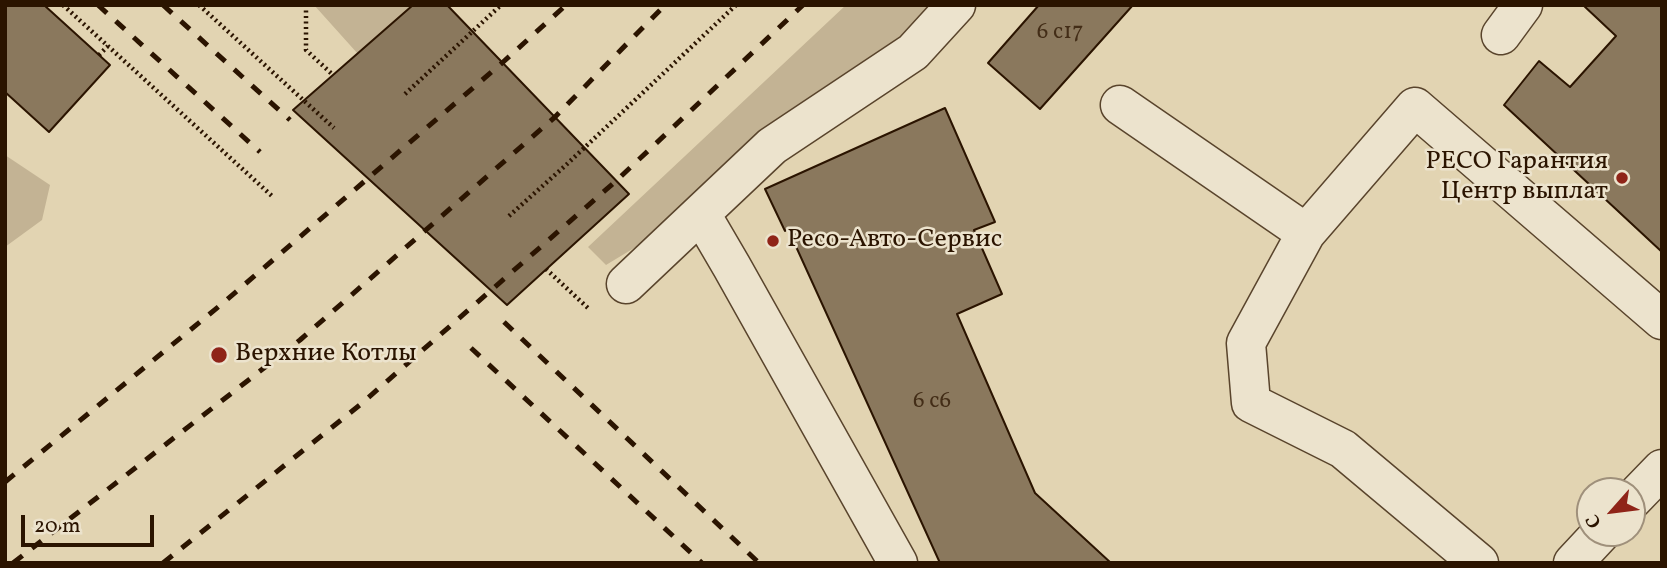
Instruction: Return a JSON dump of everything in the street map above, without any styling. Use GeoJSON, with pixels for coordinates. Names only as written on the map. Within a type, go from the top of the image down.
{"type":"FeatureCollection","features":[{"type":"Feature","properties":{"kind":"lane"},"geometry":{"type":"LineString","coordinates":[[625,284],[772,146],[913,52],[956,5]]}},
{"type":"Feature","properties":{"kind":"lane"},"geometry":{"type":"LineString","coordinates":[[1120,105],[1306,233]]}},
{"type":"Feature","properties":{"kind":"lane"},"geometry":{"type":"LineString","coordinates":[[1479,563],[1343,449],[1251,403],[1246,343],[1306,233],[1415,107],[1662,320]]}},
{"type":"Feature","properties":{"kind":"lane"},"geometry":{"type":"LineString","coordinates":[[701,214],[898,563]]}},
{"type":"Feature","properties":{"kind":"lane"},"geometry":{"type":"LineString","coordinates":[[1646,486],[1662,469]]}},
{"type":"Feature","properties":{"kind":"lane"},"geometry":{"type":"LineString","coordinates":[[1573,563],[1588,547]]}},
{"type":"Feature","properties":{"kind":"path"},"geometry":{"type":"LineString","coordinates":[[63,5],[272,196]]}},
{"type":"Feature","properties":{"kind":"path"},"geometry":{"type":"LineString","coordinates":[[199,5],[334,128]]}},
{"type":"Feature","properties":{"kind":"path"},"geometry":{"type":"LineString","coordinates":[[306,5],[306,50],[333,75]]}},
{"type":"Feature","properties":{"kind":"path"},"geometry":{"type":"LineString","coordinates":[[405,94],[500,5]]}},
{"type":"Feature","properties":{"kind":"path"},"geometry":{"type":"LineString","coordinates":[[509,216],[736,5]]}},
{"type":"Feature","properties":{"kind":"path"},"geometry":{"type":"LineString","coordinates":[[99,55],[108,46]]}},
{"type":"Feature","properties":{"kind":"path"},"geometry":{"type":"LineString","coordinates":[[546,269],[593,312]]}},
{"type":"Feature","properties":{"kind":"shaded area"},"geometry":{"type":"Polygon","coordinates":[[[314,5],[413,5],[358,54],[314,5]]]}},
{"type":"Feature","properties":{"kind":"shaded area"},"geometry":{"type":"Polygon","coordinates":[[[846,5],[930,5],[903,35],[757,133],[644,242],[606,265],[588,247],[846,5]]]}},
{"type":"Feature","properties":{"kind":"shaded area"},"geometry":{"type":"Polygon","coordinates":[[[5,155],[50,185],[42,220],[5,247],[5,155]]]}},
{"type":"Feature","properties":{"kind":"building"},"geometry":{"type":"Polygon","coordinates":[[[5,5],[44,5],[110,65],[49,132],[5,92],[5,5]]]}},
{"type":"Feature","properties":{"kind":"building"},"geometry":{"type":"Polygon","coordinates":[[[413,5],[447,5],[629,194],[507,305],[293,110],[413,5]]]}},
{"type":"Feature","properties":{"kind":"building"},"geometry":{"type":"Polygon","coordinates":[[[1039,5],[1133,5],[1040,109],[988,63],[1039,5]]]}},
{"type":"Feature","properties":{"kind":"building","name":"РЕСО Гарантия Центр выплат"},"geometry":{"type":"Polygon","coordinates":[[[1583,5],[1662,5],[1662,252],[1504,105],[1539,61],[1570,87],[1616,36],[1583,5]]]}},
{"type":"Feature","properties":{"kind":"building"},"geometry":{"type":"Polygon","coordinates":[[[945,108],[995,222],[974,230],[1002,294],[957,314],[1035,493],[1111,563],[940,563],[788,229],[785,231],[765,189],[945,108]]]}},
{"type":"Feature","properties":{"kind":"railway"},"geometry":{"type":"LineString","coordinates":[[98,5],[260,152]]}},
{"type":"Feature","properties":{"kind":"railway"},"geometry":{"type":"LineString","coordinates":[[163,5],[290,120]]}},
{"type":"Feature","properties":{"kind":"railway"},"geometry":{"type":"LineString","coordinates":[[5,482],[223,303],[566,5]]}},
{"type":"Feature","properties":{"kind":"railway"},"geometry":{"type":"LineString","coordinates":[[13,563],[300,340],[555,117],[665,5]]}},
{"type":"Feature","properties":{"kind":"railway"},"geometry":{"type":"LineString","coordinates":[[163,563],[361,404],[616,181],[803,5]]}},
{"type":"Feature","properties":{"kind":"railway"},"geometry":{"type":"LineString","coordinates":[[504,322],[759,563]]}},
{"type":"Feature","properties":{"kind":"railway"},"geometry":{"type":"LineString","coordinates":[[471,348],[702,563]]}},
{"type":"Feature","properties":{"kind":"place","name":"РЕСО Гарантия Центр выплат"},"geometry":{"type":"Point","coordinates":[1622,178]}},
{"type":"Feature","properties":{"kind":"place","name":"Ресо-Авто-Сервис"},"geometry":{"type":"Point","coordinates":[773,241]}},
{"type":"Feature","properties":{"kind":"place","name":"Верхние Котлы"},"geometry":{"type":"Point","coordinates":[219,355]}}]}
